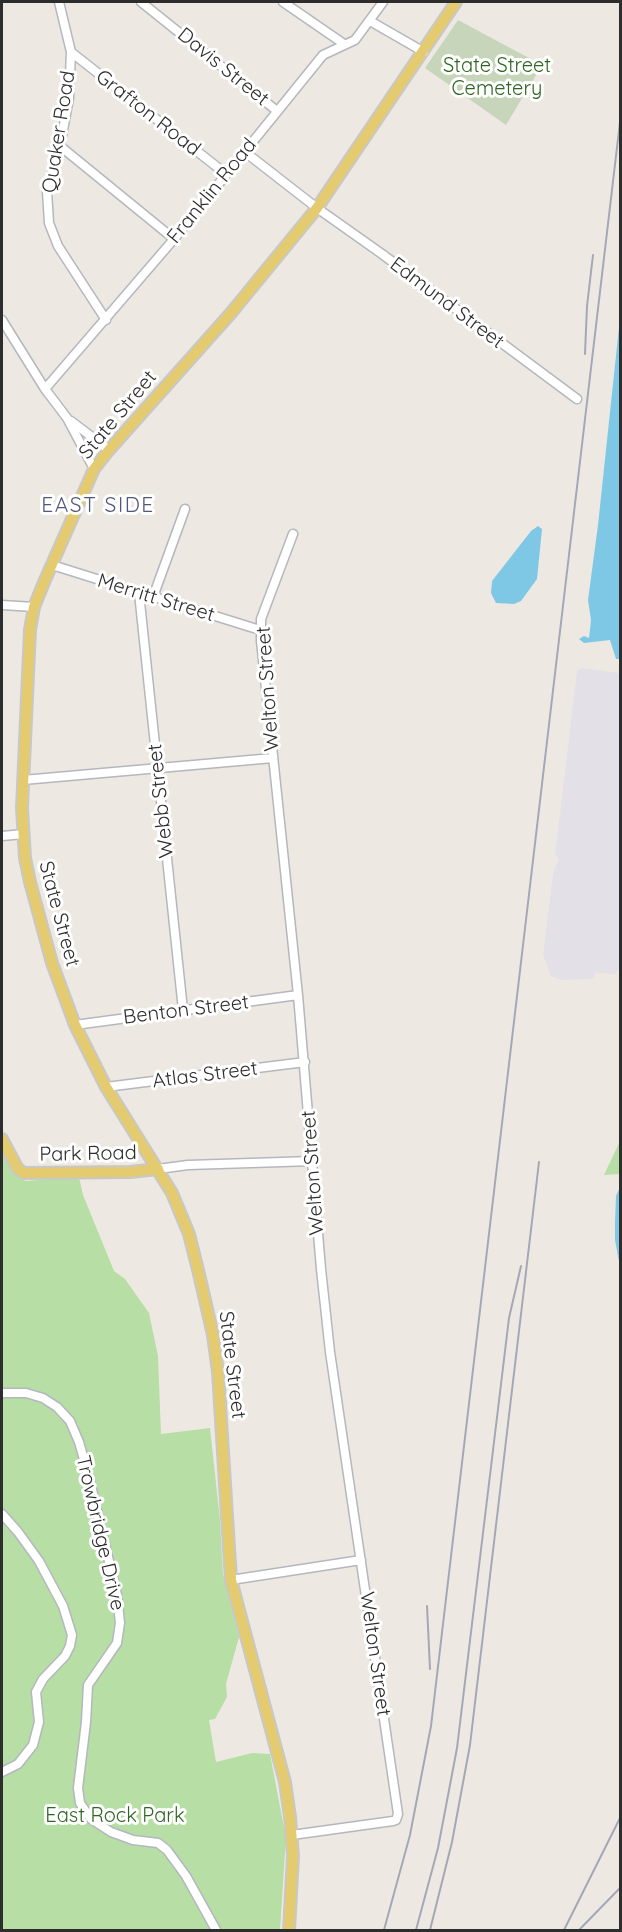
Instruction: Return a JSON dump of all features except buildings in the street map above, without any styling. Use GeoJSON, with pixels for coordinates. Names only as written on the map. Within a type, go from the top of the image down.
{"type":"FeatureCollection","features":[{"type":"Feature","properties":{"kind":"main road","name":"State Street"},"geometry":{"type":"LineString","coordinates":[[289,1930],[292,1835],[285,1782],[231,1580],[220,1396],[213,1335],[189,1234],[172,1193],[106,1087],[75,1025],[52,963],[37,912],[26,858],[23,780],[30,630],[34,608],[94,469],[231,313],[317,208],[456,2]]}},
{"type":"Feature","properties":{"kind":"main road","name":"Park Road"},"geometry":{"type":"LineString","coordinates":[[2,1139],[18,1169],[24,1173],[158,1170]]}},
{"type":"Feature","properties":{"kind":"street","name":"Quaker Road"},"geometry":{"type":"LineString","coordinates":[[59,2],[71,52],[69,98],[60,146],[47,191],[49,223],[58,246],[106,320]]}},
{"type":"Feature","properties":{"kind":"street","name":"Davis Street"},"geometry":{"type":"LineString","coordinates":[[141,2],[278,111]]}},
{"type":"Feature","properties":{"kind":"street"},"geometry":{"type":"LineString","coordinates":[[283,2],[344,44]]}},
{"type":"Feature","properties":{"kind":"street","name":"Franklin Road"},"geometry":{"type":"LineString","coordinates":[[45,388],[174,239],[323,55],[355,40],[383,2]]}},
{"type":"Feature","properties":{"kind":"street"},"geometry":{"type":"LineString","coordinates":[[370,21],[424,52]]}},
{"type":"Feature","properties":{"kind":"street","name":"Grafton Road"},"geometry":{"type":"LineString","coordinates":[[71,52],[226,174]]}},
{"type":"Feature","properties":{"kind":"street"},"geometry":{"type":"LineString","coordinates":[[60,146],[174,239]]}},
{"type":"Feature","properties":{"kind":"street","name":"Edmund Street"},"geometry":{"type":"LineString","coordinates":[[245,152],[317,208],[577,399]]}},
{"type":"Feature","properties":{"kind":"street"},"geometry":{"type":"LineString","coordinates":[[2,320],[67,418],[94,469]]}},
{"type":"Feature","properties":{"kind":"street"},"geometry":{"type":"LineString","coordinates":[[67,418],[109,450]]}},
{"type":"Feature","properties":{"kind":"street"},"geometry":{"type":"LineString","coordinates":[[153,597],[185,509]]}},
{"type":"Feature","properties":{"kind":"street","name":"Welton Street"},"geometry":{"type":"LineString","coordinates":[[292,1835],[393,1821],[396,1820],[398,1814],[330,1352],[321,1269],[305,1062],[260,630],[261,620],[293,534]]}},
{"type":"Feature","properties":{"kind":"street","name":"Merritt Street"},"geometry":{"type":"LineString","coordinates":[[52,565],[260,630]]}},
{"type":"Feature","properties":{"kind":"street","name":"Webb Street"},"geometry":{"type":"LineString","coordinates":[[139,593],[183,1010]]}},
{"type":"Feature","properties":{"kind":"street"},"geometry":{"type":"LineString","coordinates":[[2,605],[34,608]]}},
{"type":"Feature","properties":{"kind":"street"},"geometry":{"type":"LineString","coordinates":[[23,780],[273,758]]}},
{"type":"Feature","properties":{"kind":"street"},"geometry":{"type":"LineString","coordinates":[[2,836],[24,834]]}},
{"type":"Feature","properties":{"kind":"street","name":"Benton Street"},"geometry":{"type":"LineString","coordinates":[[75,1025],[298,995]]}},
{"type":"Feature","properties":{"kind":"street","name":"Atlas Street"},"geometry":{"type":"LineString","coordinates":[[106,1087],[305,1062]]}},
{"type":"Feature","properties":{"kind":"street"},"geometry":{"type":"LineString","coordinates":[[158,1170],[188,1165],[313,1161]]}},
{"type":"Feature","properties":{"kind":"street","name":"Trowbridge Drive"},"geometry":{"type":"LineString","coordinates":[[2,1393],[26,1393],[43,1398],[57,1407],[70,1421],[89,1477],[117,1595],[120,1623],[117,1643],[88,1685],[78,1788],[80,1803],[92,1820],[111,1832],[133,1840],[158,1843],[167,1850],[186,1876],[216,1930]]}},
{"type":"Feature","properties":{"kind":"street"},"geometry":{"type":"LineString","coordinates":[[2,1514],[39,1562],[56,1591],[71,1628],[68,1652],[43,1679],[36,1695],[38,1728],[35,1740],[26,1756],[12,1768],[2,1772]]}},
{"type":"Feature","properties":{"kind":"street"},"geometry":{"type":"LineString","coordinates":[[231,1580],[361,1560]]}},
{"type":"Feature","properties":{"kind":"shaded area"},"geometry":{"type":"Polygon","coordinates":[[[582,668],[620,673],[620,967],[615,974],[596,973],[593,979],[561,980],[551,976],[543,955],[553,873],[559,859],[555,855],[577,671],[582,668]]]}},
{"type":"Feature","properties":{"kind":"green space","name":"State Street Cemetery"},"geometry":{"type":"Polygon","coordinates":[[[458,20],[542,65],[506,125],[425,68],[458,20]]]}},
{"type":"Feature","properties":{"kind":"green space"},"geometry":{"type":"Polygon","coordinates":[[[620,1141],[620,1174],[604,1175],[620,1141]]]}},
{"type":"Feature","properties":{"kind":"green space","name":"East Rock Park"},"geometry":{"type":"Polygon","coordinates":[[[2,1150],[25,1181],[79,1177],[83,1195],[114,1271],[125,1279],[149,1313],[158,1356],[161,1434],[210,1428],[220,1520],[223,1574],[239,1637],[226,1684],[227,1697],[215,1719],[209,1720],[216,1762],[252,1753],[270,1754],[286,1838],[280,1930],[2,1930],[2,1150]]]}},
{"type":"Feature","properties":{"kind":"water"},"geometry":{"type":"Polygon","coordinates":[[[620,318],[620,659],[616,659],[610,640],[584,643],[579,639],[584,636],[589,638],[591,620],[588,600],[620,318]]]}},
{"type":"Feature","properties":{"kind":"water"},"geometry":{"type":"Polygon","coordinates":[[[538,526],[542,529],[537,579],[521,601],[514,604],[496,603],[491,593],[492,581],[531,531],[538,526]]]}},
{"type":"Feature","properties":{"kind":"water"},"geometry":{"type":"Polygon","coordinates":[[[620,1187],[620,1267],[615,1240],[615,1222],[616,1196],[620,1187]]]}},
{"type":"Feature","properties":{"kind":"railway"},"geometry":{"type":"LineString","coordinates":[[384,1930],[410,1835],[431,1726],[620,122]]}},
{"type":"Feature","properties":{"kind":"railway"},"geometry":{"type":"LineString","coordinates":[[585,354],[587,306],[593,255]]}},
{"type":"Feature","properties":{"kind":"railway"},"geometry":{"type":"LineString","coordinates":[[430,1930],[452,1842],[470,1745],[539,1162]]}},
{"type":"Feature","properties":{"kind":"railway"},"geometry":{"type":"LineString","coordinates":[[416,1930],[438,1848],[457,1748],[509,1318],[521,1266]]}},
{"type":"Feature","properties":{"kind":"railway"},"geometry":{"type":"LineString","coordinates":[[427,1606],[430,1669]]}},
{"type":"Feature","properties":{"kind":"railway"},"geometry":{"type":"LineString","coordinates":[[564,1930],[620,1818]]}},
{"type":"Feature","properties":{"kind":"railway"},"geometry":{"type":"LineString","coordinates":[[579,1930],[620,1888]]}},
{"type":"Feature","properties":{"kind":"district","name":"EAST SIDE"},"geometry":{"type":"Point","coordinates":[98,506]}}]}
